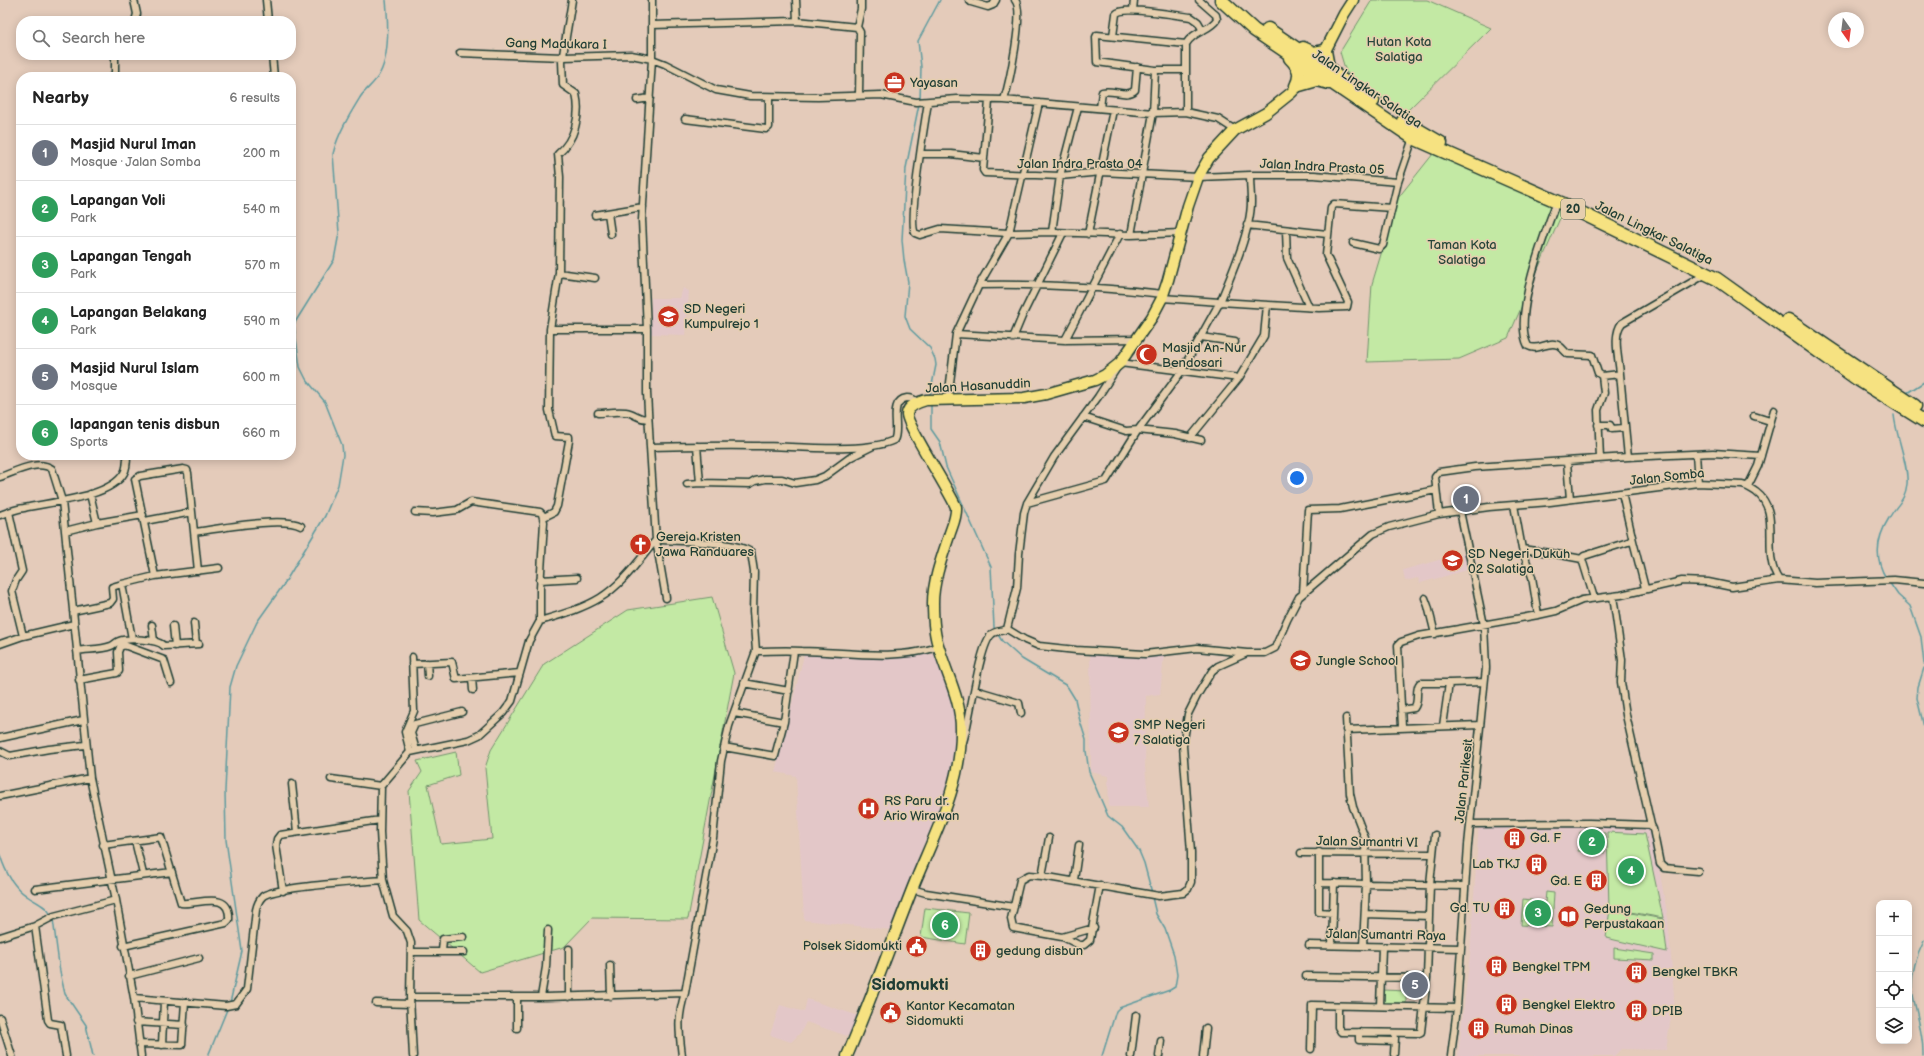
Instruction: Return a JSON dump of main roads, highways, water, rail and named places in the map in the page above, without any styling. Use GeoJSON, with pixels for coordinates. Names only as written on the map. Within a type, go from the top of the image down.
{"type":"FeatureCollection","features":[{"type":"Feature","properties":{"kind":"highway","name":"Jalan Lingkar Salatiga"},"geometry":{"type":"LineString","coordinates":[[1221,0],[1247,24],[1280,42],[1316,66],[1413,138],[1554,198],[1638,231],[1717,271],[1924,413]]}},
{"type":"Feature","properties":{"kind":"highway","name":"Jalan Lingkar Salatiga"},"geometry":{"type":"LineString","coordinates":[[1233,0],[1280,42]]}},
{"type":"Feature","properties":{"kind":"highway"},"geometry":{"type":"LineString","coordinates":[[1280,42],[1311,52],[1325,51],[1328,67],[1341,84]]}},
{"type":"Feature","properties":{"kind":"highway"},"geometry":{"type":"LineString","coordinates":[[1280,42],[1298,69],[1300,77],[1296,86]]}},
{"type":"Feature","properties":{"kind":"highway"},"geometry":{"type":"LineString","coordinates":[[1296,86],[1317,80],[1341,84]]}},
{"type":"Feature","properties":{"kind":"highway","name":"Jalan Lingkar Salatiga"},"geometry":{"type":"LineString","coordinates":[[1341,84],[1440,143],[1706,274],[1734,291],[1856,379],[1924,421]]}},
{"type":"Feature","properties":{"kind":"main road","name":"Jalan Hasanuddin"},"geometry":{"type":"LineString","coordinates":[[848,1056],[873,996],[912,889],[947,802],[960,752],[960,709],[938,647],[933,615],[934,589],[956,517],[956,507],[906,415],[923,402],[948,399],[1024,398],[1046,394],[1095,380],[1105,375],[1120,363],[1138,339],[1163,296],[1198,177],[1212,153],[1235,130],[1266,113],[1291,93],[1316,66],[1353,0]]}},
{"type":"Feature","properties":{"kind":"waterway"},"geometry":{"type":"LineString","coordinates":[[296,321],[334,260],[339,233],[333,154],[341,131],[361,96],[374,82],[383,65],[388,37],[386,0]]}},
{"type":"Feature","properties":{"kind":"waterway"},"geometry":{"type":"LineString","coordinates":[[920,101],[921,67],[918,41],[940,0]]}},
{"type":"Feature","properties":{"kind":"waterway"},"geometry":{"type":"LineString","coordinates":[[919,104],[906,168],[902,240],[908,282],[905,316],[910,329],[930,348],[935,359],[936,365],[930,395]]}},
{"type":"Feature","properties":{"kind":"waterway"},"geometry":{"type":"LineString","coordinates":[[230,1003],[242,951],[226,840],[225,791],[230,687],[236,666],[257,622],[284,584],[325,516],[338,485],[343,455],[342,445],[325,402],[306,379],[300,367],[296,338]]}},
{"type":"Feature","properties":{"kind":"waterway"},"geometry":{"type":"LineString","coordinates":[[1907,393],[1924,382]]}},
{"type":"Feature","properties":{"kind":"waterway"},"geometry":{"type":"LineString","coordinates":[[931,403],[931,429],[940,442],[946,467],[991,567],[995,630]]}},
{"type":"Feature","properties":{"kind":"waterway"},"geometry":{"type":"LineString","coordinates":[[1886,578],[1880,563],[1878,548],[1885,525],[1903,499],[1907,484],[1906,469],[1894,415]]}},
{"type":"Feature","properties":{"kind":"waterway"},"geometry":{"type":"LineString","coordinates":[[1889,582],[1898,595],[1910,606],[1921,637],[1924,664]]}},
{"type":"Feature","properties":{"kind":"waterway"},"geometry":{"type":"LineString","coordinates":[[997,633],[1002,641],[1022,659],[1067,686],[1075,699],[1086,740],[1089,772],[1108,816],[1122,827],[1139,851],[1144,863],[1152,893]]}},
{"type":"Feature","properties":{"kind":"waterway"},"geometry":{"type":"LineString","coordinates":[[1924,668],[1918,687],[1917,698],[1924,727]]}},
{"type":"Feature","properties":{"kind":"waterway"},"geometry":{"type":"LineString","coordinates":[[0,855],[7,873],[18,888],[44,907],[51,915]]}},
{"type":"Feature","properties":{"kind":"waterway"},"geometry":{"type":"LineString","coordinates":[[1102,1056],[1116,1011],[1119,1008],[1175,987],[1177,975],[1174,955],[1165,929],[1156,914],[1152,897]]}},
{"type":"Feature","properties":{"kind":"waterway"},"geometry":{"type":"LineString","coordinates":[[53,919],[60,972],[65,994],[86,1025],[93,1056]]}},
{"type":"Feature","properties":{"kind":"waterway"},"geometry":{"type":"LineString","coordinates":[[1923,1056],[1922,1039],[1913,997],[1912,976],[1924,941]]}},
{"type":"Feature","properties":{"kind":"waterway"},"geometry":{"type":"LineString","coordinates":[[208,1056],[228,1007]]}},
{"type":"Feature","properties":{"kind":"place","name":"Yayasan"},"geometry":{"type":"Point","coordinates":[895,83]}},
{"type":"Feature","properties":{"kind":"place","name":"SD Negeri Kumpulrejo 1"},"geometry":{"type":"Point","coordinates":[669,316]}},
{"type":"Feature","properties":{"kind":"place","name":"Masjid An-Nur Bendosari"},"geometry":{"type":"Point","coordinates":[1146,355]}},
{"type":"Feature","properties":{"kind":"place","name":"Masjid Nurul Iman"},"geometry":{"type":"Point","coordinates":[1466,499]}},
{"type":"Feature","properties":{"kind":"place","name":"Gereja Kristen Jawa Randuares"},"geometry":{"type":"Point","coordinates":[640,544]}},
{"type":"Feature","properties":{"kind":"place","name":"SD Negeri Dukuh 02 Salatiga"},"geometry":{"type":"Point","coordinates":[1452,561]}},
{"type":"Feature","properties":{"kind":"place","name":"Jungle School"},"geometry":{"type":"Point","coordinates":[1301,661]}},
{"type":"Feature","properties":{"kind":"place","name":"SMP Negeri 7 Salatiga"},"geometry":{"type":"Point","coordinates":[1118,732]}},
{"type":"Feature","properties":{"kind":"place","name":"RS Paru dr. Ario Wirawan"},"geometry":{"type":"Point","coordinates":[869,808]}},
{"type":"Feature","properties":{"kind":"place","name":"Gd. F"},"geometry":{"type":"Point","coordinates":[1514,838]}},
{"type":"Feature","properties":{"kind":"place","name":"Lapangan Voli"},"geometry":{"type":"Point","coordinates":[1592,842]}},
{"type":"Feature","properties":{"kind":"place","name":"Lab TKJ"},"geometry":{"type":"Point","coordinates":[1536,864]}},
{"type":"Feature","properties":{"kind":"place","name":"Lapangan Belakang"},"geometry":{"type":"Point","coordinates":[1631,871]}},
{"type":"Feature","properties":{"kind":"place","name":"Gd. E"},"geometry":{"type":"Point","coordinates":[1597,881]}},
{"type":"Feature","properties":{"kind":"place","name":"Gd. TU"},"geometry":{"type":"Point","coordinates":[1505,908]}},
{"type":"Feature","properties":{"kind":"place","name":"Lapangan Tengah"},"geometry":{"type":"Point","coordinates":[1538,913]}},
{"type":"Feature","properties":{"kind":"place","name":"Gedung Perpustakaan"},"geometry":{"type":"Point","coordinates":[1569,916]}},
{"type":"Feature","properties":{"kind":"place","name":"lapangan tenis disbun"},"geometry":{"type":"Point","coordinates":[945,925]}},
{"type":"Feature","properties":{"kind":"place","name":"Polsek Sidomukti"},"geometry":{"type":"Point","coordinates":[917,946]}},
{"type":"Feature","properties":{"kind":"place","name":"gedung disbun"},"geometry":{"type":"Point","coordinates":[981,951]}},
{"type":"Feature","properties":{"kind":"place","name":"Bengkel TPM"},"geometry":{"type":"Point","coordinates":[1496,967]}},
{"type":"Feature","properties":{"kind":"place","name":"Bengkel TBKR"},"geometry":{"type":"Point","coordinates":[1636,972]}},
{"type":"Feature","properties":{"kind":"place","name":"Masjid Nurul Islam"},"geometry":{"type":"Point","coordinates":[1415,985]}},
{"type":"Feature","properties":{"kind":"place","name":"Bengkel Elektro"},"geometry":{"type":"Point","coordinates":[1507,1005]}},
{"type":"Feature","properties":{"kind":"place","name":"DPIB"},"geometry":{"type":"Point","coordinates":[1636,1011]}},
{"type":"Feature","properties":{"kind":"place","name":"Kantor Kecamatan Sidomukti"},"geometry":{"type":"Point","coordinates":[890,1013]}},
{"type":"Feature","properties":{"kind":"place","name":"Rumah Dinas"},"geometry":{"type":"Point","coordinates":[1478,1029]}},
{"type":"Feature","properties":{"kind":"district","name":"Sidomukti"},"geometry":{"type":"Point","coordinates":[910,985]}},
{"type":"Feature","properties":{"kind":"park label","name":"Hutan Kota Salatiga"},"geometry":{"type":"Point","coordinates":[1399,50]}},
{"type":"Feature","properties":{"kind":"park label","name":"Taman Kota Salatiga"},"geometry":{"type":"Point","coordinates":[1462,252]}}]}
